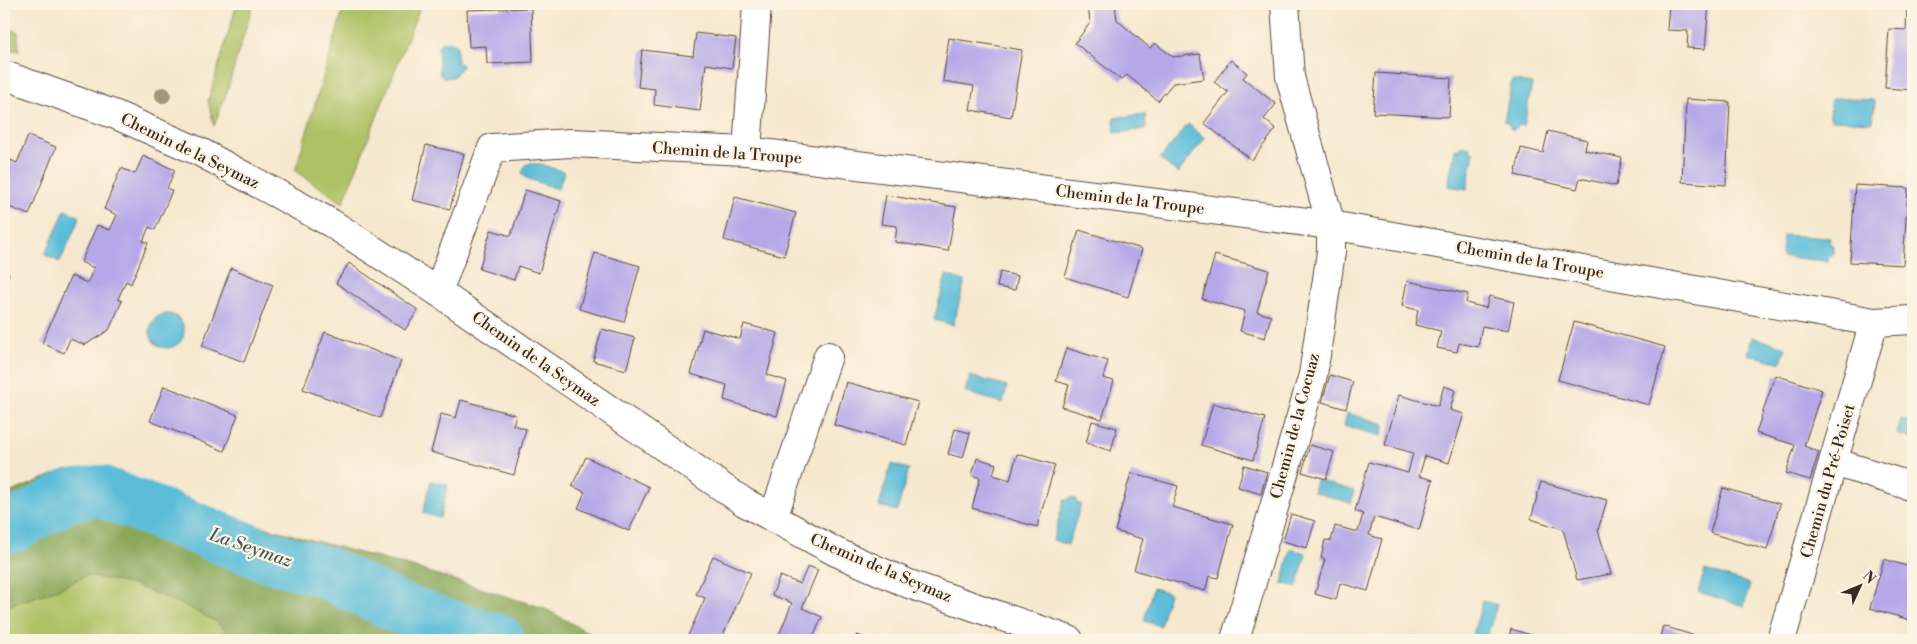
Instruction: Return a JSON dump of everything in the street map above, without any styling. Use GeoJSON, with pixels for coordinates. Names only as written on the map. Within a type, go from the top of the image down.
{"type":"FeatureCollection","features":[{"type":"Feature","properties":{"kind":"street"},"geometry":{"type":"LineString","coordinates":[[746,151],[757,4]]}},
{"type":"Feature","properties":{"kind":"street","name":"Chemin de la Cocuaz"},"geometry":{"type":"LineString","coordinates":[[1235,640],[1313,375],[1331,252],[1331,225],[1290,77],[1285,4]]}},
{"type":"Feature","properties":{"kind":"street","name":"Chemin de la Seymaz"},"geometry":{"type":"LineString","coordinates":[[4,75],[116,115],[200,152],[331,223],[438,292],[744,502],[836,552],[909,584],[1069,640]]}},
{"type":"Feature","properties":{"kind":"street","name":"Chemin de la Troupe"},"geometry":{"type":"LineString","coordinates":[[438,292],[492,148],[571,143],[746,151],[1331,225],[1874,322],[1913,320]]}},
{"type":"Feature","properties":{"kind":"street","name":"Chemin du Pré-Poiset"},"geometry":{"type":"LineString","coordinates":[[1781,640],[1874,322]]}},
{"type":"Feature","properties":{"kind":"street"},"geometry":{"type":"LineString","coordinates":[[773,518],[828,356]]}},
{"type":"Feature","properties":{"kind":"street"},"geometry":{"type":"LineString","coordinates":[[1834,462],[1913,487]]}},
{"type":"Feature","properties":{"kind":"green space"},"geometry":{"type":"Polygon","coordinates":[[[237,4],[253,4],[227,91],[214,126],[208,101],[237,4]]]}},
{"type":"Feature","properties":{"kind":"green space"},"geometry":{"type":"Polygon","coordinates":[[[345,4],[421,4],[343,203],[295,171],[345,4]]]}},
{"type":"Feature","properties":{"kind":"green space"},"geometry":{"type":"Polygon","coordinates":[[[4,27],[18,32],[19,51],[4,48],[4,27]]]}},
{"type":"Feature","properties":{"kind":"green space"},"geometry":{"type":"Polygon","coordinates":[[[67,469],[231,518],[419,569],[544,608],[602,640],[234,640],[215,621],[192,609],[135,585],[86,575],[58,589],[4,607],[4,495],[67,469]]]}},
{"type":"Feature","properties":{"kind":"green space"},"geometry":{"type":"Polygon","coordinates":[[[86,575],[135,585],[192,609],[215,621],[234,640],[4,640],[4,607],[58,589],[86,575]]]}},
{"type":"Feature","properties":{"kind":"water"},"geometry":{"type":"Polygon","coordinates":[[[443,42],[452,42],[457,46],[457,63],[461,64],[462,67],[453,77],[443,78],[440,75],[438,46],[443,42]]]}},
{"type":"Feature","properties":{"kind":"water"},"geometry":{"type":"Polygon","coordinates":[[[1512,80],[1532,84],[1524,126],[1520,125],[1514,130],[1511,129],[1508,123],[1504,122],[1512,80]]]}},
{"type":"Feature","properties":{"kind":"water"},"geometry":{"type":"Polygon","coordinates":[[[1833,98],[1873,100],[1875,102],[1873,121],[1832,120],[1830,118],[1831,100],[1833,98]]]}},
{"type":"Feature","properties":{"kind":"water"},"geometry":{"type":"Polygon","coordinates":[[[1145,114],[1146,129],[1115,133],[1114,118],[1145,114]]]}},
{"type":"Feature","properties":{"kind":"water"},"geometry":{"type":"Polygon","coordinates":[[[1188,124],[1205,138],[1178,173],[1160,159],[1188,124]]]}},
{"type":"Feature","properties":{"kind":"water"},"geometry":{"type":"Polygon","coordinates":[[[1461,145],[1470,147],[1470,151],[1474,152],[1467,189],[1448,186],[1455,149],[1460,150],[1461,145]]]}},
{"type":"Feature","properties":{"kind":"water"},"geometry":{"type":"Polygon","coordinates":[[[526,164],[540,164],[564,172],[558,189],[526,178],[522,173],[526,164]]]}},
{"type":"Feature","properties":{"kind":"water"},"geometry":{"type":"Polygon","coordinates":[[[65,210],[80,217],[60,262],[45,255],[65,210]]]}},
{"type":"Feature","properties":{"kind":"water"},"geometry":{"type":"Polygon","coordinates":[[[1783,235],[1830,238],[1829,243],[1834,246],[1834,254],[1828,256],[1828,261],[1782,257],[1783,235]]]}},
{"type":"Feature","properties":{"kind":"water"},"geometry":{"type":"Polygon","coordinates":[[[946,275],[965,281],[953,325],[934,320],[946,275]]]}},
{"type":"Feature","properties":{"kind":"water"},"geometry":{"type":"Polygon","coordinates":[[[167,314],[179,319],[184,331],[179,343],[167,348],[155,343],[150,331],[155,319],[167,314]]]}},
{"type":"Feature","properties":{"kind":"water"},"geometry":{"type":"Polygon","coordinates":[[[1752,337],[1786,347],[1781,363],[1748,354],[1752,337]]]}},
{"type":"Feature","properties":{"kind":"water"},"geometry":{"type":"Polygon","coordinates":[[[970,376],[1007,386],[1003,403],[965,392],[970,376]]]}},
{"type":"Feature","properties":{"kind":"water"},"geometry":{"type":"Polygon","coordinates":[[[1347,413],[1385,424],[1382,436],[1344,426],[1347,413]]]}},
{"type":"Feature","properties":{"kind":"water"},"geometry":{"type":"Polygon","coordinates":[[[1901,419],[1913,422],[1913,439],[1897,434],[1901,419]]]}},
{"type":"Feature","properties":{"kind":"water"},"geometry":{"type":"Polygon","coordinates":[[[891,464],[909,469],[897,511],[879,506],[891,464]]]}},
{"type":"Feature","properties":{"kind":"water"},"geometry":{"type":"Polygon","coordinates":[[[1316,480],[1354,491],[1351,503],[1313,492],[1316,480]]]}},
{"type":"Feature","properties":{"kind":"water"},"geometry":{"type":"Polygon","coordinates":[[[431,481],[448,485],[440,518],[423,513],[431,481]]]}},
{"type":"Feature","properties":{"kind":"water"},"geometry":{"type":"Polygon","coordinates":[[[1071,497],[1076,499],[1077,504],[1081,504],[1068,545],[1053,540],[1064,500],[1071,497]]]}},
{"type":"Feature","properties":{"kind":"water"},"geometry":{"type":"Polygon","coordinates":[[[1291,549],[1306,553],[1297,587],[1282,583],[1291,549]]]}},
{"type":"Feature","properties":{"kind":"water"},"geometry":{"type":"Polygon","coordinates":[[[1705,570],[1750,584],[1744,606],[1698,592],[1705,570]]]}},
{"type":"Feature","properties":{"kind":"water"},"geometry":{"type":"Polygon","coordinates":[[[1153,588],[1169,593],[1160,626],[1144,621],[1153,588]]]}},
{"type":"Feature","properties":{"kind":"water"},"geometry":{"type":"Polygon","coordinates":[[[1483,601],[1497,605],[1486,640],[1471,640],[1483,601]]]}},
{"type":"Feature","properties":{"kind":"building"},"geometry":{"type":"Polygon","coordinates":[[[1088,4],[1115,4],[1117,20],[1150,48],[1155,43],[1173,57],[1200,54],[1204,79],[1173,83],[1158,101],[1127,75],[1121,80],[1075,43],[1090,23],[1088,4]]]}},
{"type":"Feature","properties":{"kind":"building"},"geometry":{"type":"Polygon","coordinates":[[[1669,4],[1709,4],[1705,49],[1687,48],[1688,31],[1667,30],[1669,4]]]}},
{"type":"Feature","properties":{"kind":"building"},"geometry":{"type":"Polygon","coordinates":[[[1907,4],[1913,4],[1913,90],[1885,88],[1889,29],[1906,30],[1907,4]]]}},
{"type":"Feature","properties":{"kind":"building"},"geometry":{"type":"Polygon","coordinates":[[[531,8],[533,62],[487,64],[486,46],[469,47],[467,10],[531,8]]]}},
{"type":"Feature","properties":{"kind":"building"},"geometry":{"type":"Polygon","coordinates":[[[696,33],[736,38],[732,68],[706,64],[700,111],[654,105],[655,89],[638,87],[642,50],[693,56],[696,33]]]}},
{"type":"Feature","properties":{"kind":"building"},"geometry":{"type":"Polygon","coordinates":[[[949,38],[1022,50],[1011,117],[970,110],[974,86],[943,81],[949,38]]]}},
{"type":"Feature","properties":{"kind":"building"},"geometry":{"type":"Polygon","coordinates":[[[1231,60],[1247,73],[1243,78],[1276,104],[1264,119],[1276,129],[1252,160],[1204,123],[1228,92],[1214,82],[1231,60]]]}},
{"type":"Feature","properties":{"kind":"building"},"geometry":{"type":"Polygon","coordinates":[[[1376,73],[1451,78],[1449,117],[1373,113],[1376,73]]]}},
{"type":"Feature","properties":{"kind":"building"},"geometry":{"type":"Polygon","coordinates":[[[1686,99],[1730,102],[1726,185],[1682,182],[1686,99]]]}},
{"type":"Feature","properties":{"kind":"building"},"geometry":{"type":"Polygon","coordinates":[[[1548,131],[1587,140],[1585,150],[1622,158],[1616,186],[1580,178],[1577,189],[1515,175],[1521,148],[1543,153],[1548,131]]]}},
{"type":"Feature","properties":{"kind":"building"},"geometry":{"type":"Polygon","coordinates":[[[28,136],[56,147],[29,215],[4,205],[4,157],[17,163],[28,136]]]}},
{"type":"Feature","properties":{"kind":"building"},"geometry":{"type":"Polygon","coordinates":[[[426,145],[464,154],[450,209],[412,200],[426,145]]]}},
{"type":"Feature","properties":{"kind":"building"},"geometry":{"type":"Polygon","coordinates":[[[143,156],[175,170],[167,188],[172,191],[155,230],[149,227],[143,241],[148,243],[131,284],[126,281],[118,299],[122,301],[109,330],[85,345],[70,339],[64,353],[42,343],[71,276],[87,283],[94,268],[81,262],[97,225],[110,230],[117,215],[104,209],[121,168],[135,174],[143,156]]]}},
{"type":"Feature","properties":{"kind":"building"},"geometry":{"type":"Polygon","coordinates":[[[1855,185],[1908,188],[1903,265],[1850,262],[1855,185]]]}},
{"type":"Feature","properties":{"kind":"building"},"geometry":{"type":"Polygon","coordinates":[[[525,190],[561,201],[539,273],[518,266],[514,280],[479,269],[491,230],[511,236],[525,190]]]}},
{"type":"Feature","properties":{"kind":"building"},"geometry":{"type":"Polygon","coordinates":[[[886,195],[956,207],[948,251],[895,242],[897,226],[881,224],[886,195]]]}},
{"type":"Feature","properties":{"kind":"building"},"geometry":{"type":"Polygon","coordinates":[[[735,197],[796,213],[784,256],[724,240],[735,197]]]}},
{"type":"Feature","properties":{"kind":"building"},"geometry":{"type":"Polygon","coordinates":[[[1079,230],[1142,249],[1128,297],[1065,277],[1079,230]]]}},
{"type":"Feature","properties":{"kind":"building"},"geometry":{"type":"Polygon","coordinates":[[[595,253],[640,266],[624,322],[579,309],[595,253]]]}},
{"type":"Feature","properties":{"kind":"building"},"geometry":{"type":"Polygon","coordinates":[[[1215,255],[1269,270],[1257,312],[1271,316],[1265,338],[1240,331],[1245,311],[1202,299],[1215,255]]]}},
{"type":"Feature","properties":{"kind":"building"},"geometry":{"type":"Polygon","coordinates":[[[349,263],[418,310],[405,330],[336,283],[349,263]]]}},
{"type":"Feature","properties":{"kind":"building"},"geometry":{"type":"Polygon","coordinates":[[[231,268],[273,285],[244,362],[202,346],[231,268]]]}},
{"type":"Feature","properties":{"kind":"building"},"geometry":{"type":"Polygon","coordinates":[[[4,272],[9,274],[4,287],[4,272]]]}},
{"type":"Feature","properties":{"kind":"building"},"geometry":{"type":"Polygon","coordinates":[[[1000,272],[1018,276],[1015,290],[997,287],[1000,272]]]}},
{"type":"Feature","properties":{"kind":"building"},"geometry":{"type":"Polygon","coordinates":[[[1407,281],[1468,294],[1466,303],[1486,308],[1489,296],[1514,302],[1508,331],[1482,326],[1478,347],[1459,343],[1457,352],[1437,348],[1441,331],[1415,325],[1418,310],[1402,306],[1407,281]]]}},
{"type":"Feature","properties":{"kind":"building"},"geometry":{"type":"Polygon","coordinates":[[[1574,322],[1665,347],[1649,405],[1558,380],[1574,322]]]}},
{"type":"Feature","properties":{"kind":"building"},"geometry":{"type":"Polygon","coordinates":[[[744,324],[778,333],[767,375],[787,381],[777,416],[724,400],[727,385],[691,374],[703,329],[740,339],[744,324]]]}},
{"type":"Feature","properties":{"kind":"building"},"geometry":{"type":"Polygon","coordinates":[[[602,329],[635,338],[626,370],[593,361],[602,329]]]}},
{"type":"Feature","properties":{"kind":"building"},"geometry":{"type":"Polygon","coordinates":[[[325,332],[401,361],[380,418],[303,389],[325,332]]]}},
{"type":"Feature","properties":{"kind":"building"},"geometry":{"type":"Polygon","coordinates":[[[1066,348],[1108,361],[1103,378],[1114,381],[1102,419],[1062,407],[1069,385],[1056,381],[1066,348]]]}},
{"type":"Feature","properties":{"kind":"building"},"geometry":{"type":"Polygon","coordinates":[[[1330,375],[1353,382],[1346,409],[1322,402],[1330,375]]]}},
{"type":"Feature","properties":{"kind":"building"},"geometry":{"type":"Polygon","coordinates":[[[1775,375],[1822,390],[1804,446],[1819,452],[1810,480],[1786,473],[1795,445],[1756,433],[1775,375]]]}},
{"type":"Feature","properties":{"kind":"building"},"geometry":{"type":"Polygon","coordinates":[[[846,382],[918,402],[906,445],[834,425],[846,382]]]}},
{"type":"Feature","properties":{"kind":"building"},"geometry":{"type":"Polygon","coordinates":[[[164,386],[238,415],[224,451],[150,421],[164,386]]]}},
{"type":"Feature","properties":{"kind":"building"},"geometry":{"type":"Polygon","coordinates":[[[1444,386],[1455,390],[1450,410],[1464,414],[1449,463],[1425,456],[1419,476],[1433,480],[1419,530],[1374,517],[1369,535],[1382,539],[1368,591],[1340,583],[1336,600],[1315,594],[1325,559],[1321,558],[1325,540],[1331,541],[1335,526],[1358,532],[1363,514],[1355,511],[1369,462],[1408,473],[1413,453],[1385,445],[1399,395],[1438,406],[1444,386]]]}},
{"type":"Feature","properties":{"kind":"building"},"geometry":{"type":"Polygon","coordinates":[[[461,400],[516,415],[513,425],[526,429],[514,475],[431,452],[441,414],[456,418],[461,400]]]}},
{"type":"Feature","properties":{"kind":"building"},"geometry":{"type":"Polygon","coordinates":[[[1213,403],[1265,418],[1253,460],[1201,445],[1213,403]]]}},
{"type":"Feature","properties":{"kind":"building"},"geometry":{"type":"Polygon","coordinates":[[[1092,421],[1117,428],[1111,451],[1086,443],[1092,421]]]}},
{"type":"Feature","properties":{"kind":"building"},"geometry":{"type":"Polygon","coordinates":[[[955,429],[970,433],[963,458],[948,454],[955,429]]]}},
{"type":"Feature","properties":{"kind":"building"},"geometry":{"type":"Polygon","coordinates":[[[1310,445],[1334,452],[1326,479],[1302,472],[1310,445]]]}},
{"type":"Feature","properties":{"kind":"building"},"geometry":{"type":"Polygon","coordinates":[[[1017,454],[1055,465],[1037,527],[972,508],[980,478],[972,475],[977,458],[996,464],[993,475],[1010,480],[1017,454]]]}},
{"type":"Feature","properties":{"kind":"building"},"geometry":{"type":"Polygon","coordinates":[[[586,457],[649,487],[629,531],[578,508],[585,492],[572,486],[586,457]]]}},
{"type":"Feature","properties":{"kind":"building"},"geometry":{"type":"Polygon","coordinates":[[[1244,465],[1267,472],[1261,494],[1238,487],[1244,465]]]}},
{"type":"Feature","properties":{"kind":"building"},"geometry":{"type":"Polygon","coordinates":[[[1131,473],[1178,486],[1172,507],[1233,524],[1218,578],[1209,576],[1205,591],[1134,570],[1143,539],[1115,531],[1131,473]]]}},
{"type":"Feature","properties":{"kind":"building"},"geometry":{"type":"Polygon","coordinates":[[[1541,482],[1607,500],[1598,530],[1611,574],[1577,580],[1563,529],[1531,519],[1541,482]]]}},
{"type":"Feature","properties":{"kind":"building"},"geometry":{"type":"Polygon","coordinates":[[[1723,488],[1780,504],[1767,550],[1710,533],[1723,488]]]}},
{"type":"Feature","properties":{"kind":"building"},"geometry":{"type":"Polygon","coordinates":[[[1291,514],[1315,521],[1307,548],[1283,541],[1291,514]]]}},
{"type":"Feature","properties":{"kind":"building"},"geometry":{"type":"Polygon","coordinates":[[[713,556],[751,573],[721,640],[686,640],[705,598],[696,594],[713,556]]]}},
{"type":"Feature","properties":{"kind":"building"},"geometry":{"type":"Polygon","coordinates":[[[1884,559],[1913,568],[1913,621],[1870,608],[1884,559]]]}},
{"type":"Feature","properties":{"kind":"building"},"geometry":{"type":"Polygon","coordinates":[[[808,566],[818,570],[802,608],[822,617],[812,640],[803,640],[791,635],[789,640],[777,640],[792,603],[772,595],[780,576],[800,584],[808,566]]]}},
{"type":"Feature","properties":{"kind":"building"},"geometry":{"type":"Polygon","coordinates":[[[1663,626],[1708,640],[1659,640],[1663,626]]]}},
{"type":"Feature","properties":{"kind":"building"},"geometry":{"type":"Polygon","coordinates":[[[1511,629],[1548,640],[1508,640],[1511,629]]]}},
{"type":"Feature","properties":{"kind":"building"},"geometry":{"type":"Polygon","coordinates":[[[857,635],[872,640],[855,640],[857,635]]]}},
{"type":"Feature","properties":{"kind":"building"},"geometry":{"type":"Polygon","coordinates":[[[1410,636],[1423,640],[1409,640],[1410,636]]]}},
{"type":"Feature","properties":{"kind":"waterway","name":"La Seymaz"},"geometry":{"type":"LineString","coordinates":[[4,529],[12,527],[70,495],[100,491],[267,556],[323,571],[397,607],[447,625],[499,640]]}}]}
